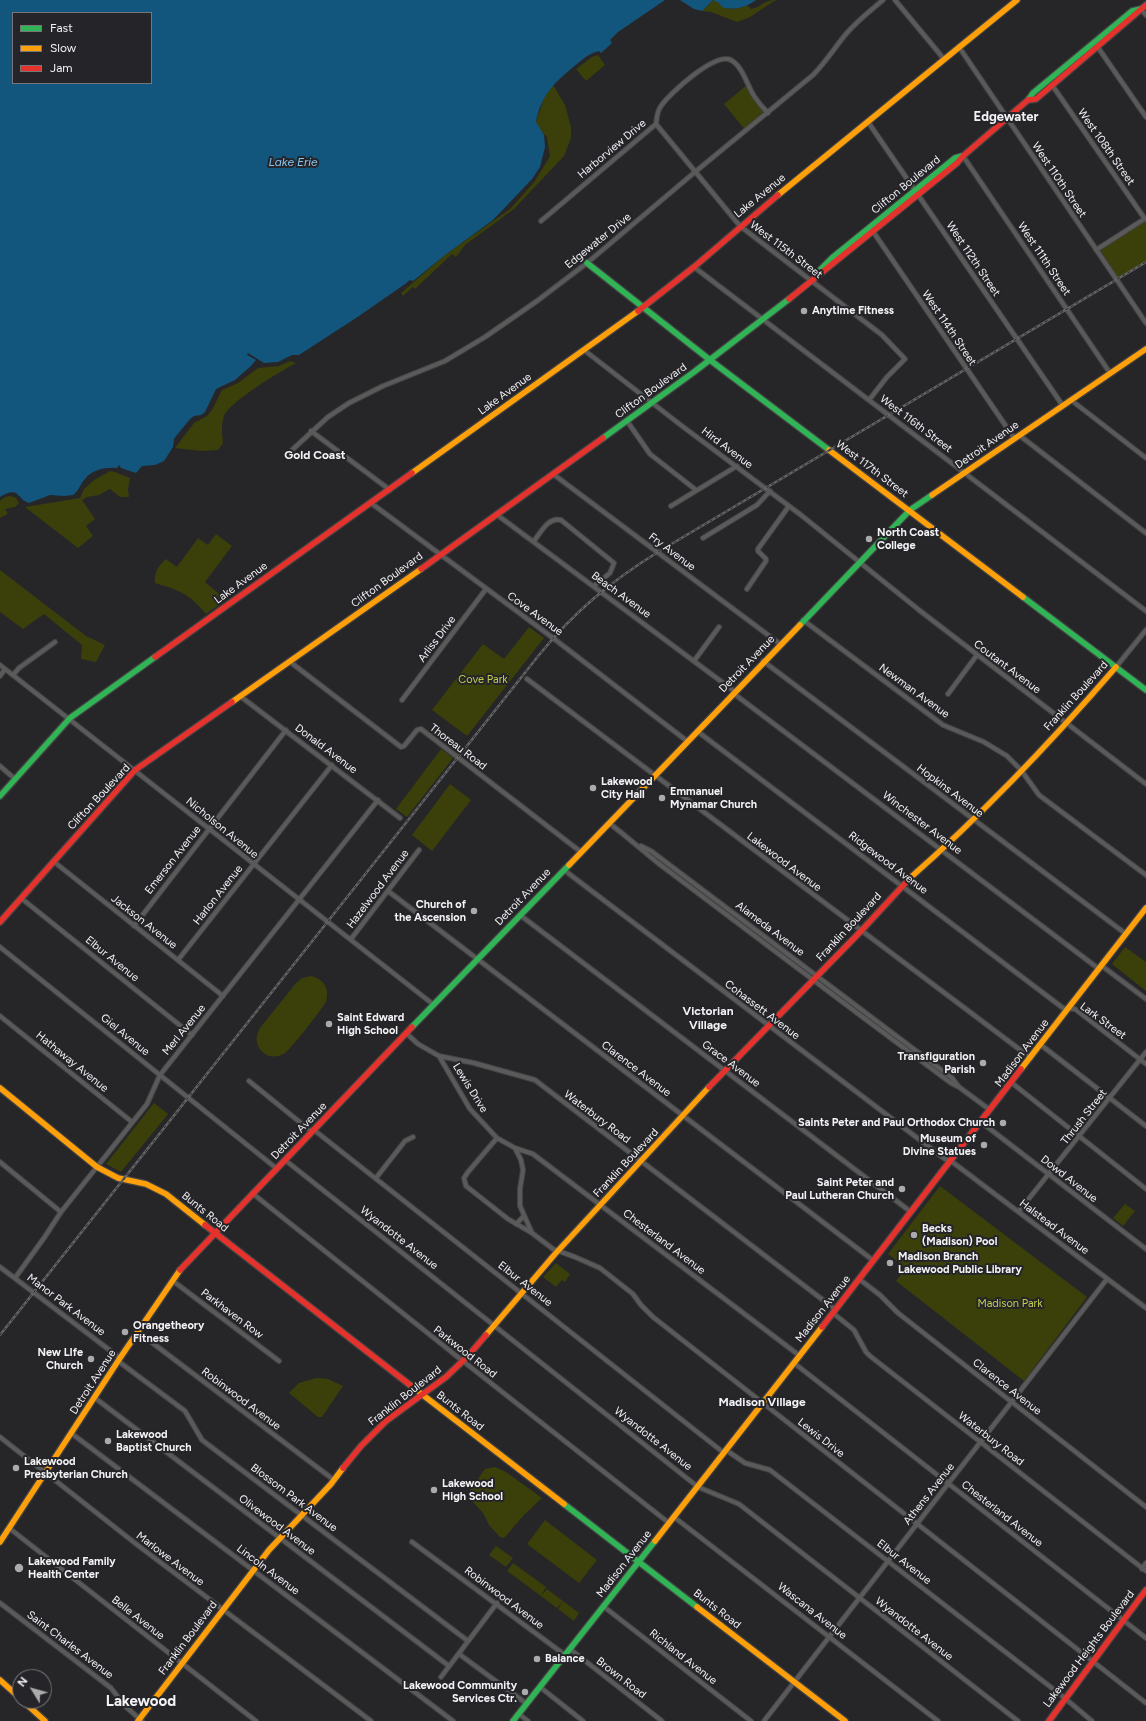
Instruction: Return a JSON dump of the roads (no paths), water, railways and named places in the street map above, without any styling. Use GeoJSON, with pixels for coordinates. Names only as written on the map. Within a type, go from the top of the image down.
{"type":"FeatureCollection","features":[{"type":"Feature","properties":{"kind":"main road","name":"Lake Avenue"},"geometry":{"type":"LineString","coordinates":[[0,796],[70,718],[644,307],[694,267],[740,226],[1017,0]]}},
{"type":"Feature","properties":{"kind":"main road","name":"Clifton Boulevard"},"geometry":{"type":"LineString","coordinates":[[1028,100],[1036,99],[1132,11],[1144,7]]}},
{"type":"Feature","properties":{"kind":"main road","name":"Clifton Boulevard"},"geometry":{"type":"LineString","coordinates":[[0,922],[135,770],[553,474],[710,360],[811,280],[829,268],[955,158],[963,156],[1028,100],[1033,93],[1096,45]]}},
{"type":"Feature","properties":{"kind":"main road","name":"West 117th Street"},"geometry":{"type":"LineString","coordinates":[[587,263],[710,360],[1146,690]]}},
{"type":"Feature","properties":{"kind":"main road","name":"Detroit Avenue"},"geometry":{"type":"LineString","coordinates":[[0,1542],[2,1534],[9,1528],[184,1264],[564,870],[763,661],[910,510],[1146,349]]}},
{"type":"Feature","properties":{"kind":"main road","name":"Franklin Boulevard"},"geometry":{"type":"LineString","coordinates":[[140,1720],[253,1570],[334,1480],[360,1446],[373,1433],[446,1377],[462,1361],[495,1326],[521,1293],[558,1251],[725,1070],[861,931],[902,885],[942,850],[1021,770],[1095,692],[1116,667]]}},
{"type":"Feature","properties":{"kind":"main road","name":"Madison Avenue"},"geometry":{"type":"LineString","coordinates":[[513,1721],[763,1404],[990,1110],[1012,1084],[1068,1008],[1146,908]]}},
{"type":"Feature","properties":{"kind":"main road","name":"Bunts Road"},"geometry":{"type":"LineString","coordinates":[[0,1088],[97,1167],[118,1178],[146,1184],[160,1190],[170,1197],[422,1395],[845,1721]]}},
{"type":"Feature","properties":{"kind":"main road","name":"Lakewood Heights Boulevard"},"geometry":{"type":"LineString","coordinates":[[1049,1721],[1146,1590]]}},
{"type":"Feature","properties":{"kind":"main road"},"geometry":{"type":"LineString","coordinates":[[0,1680],[12,1691]]}},
{"type":"Feature","properties":{"kind":"main road"},"geometry":{"type":"LineString","coordinates":[[32,1709],[45,1721]]}},
{"type":"Feature","properties":{"kind":"street","name":"Edgewater Drive"},"geometry":{"type":"LineString","coordinates":[[292,450],[311,431],[363,395],[445,361],[485,337],[538,301],[587,263],[813,75],[824,65],[846,34],[859,20],[883,0]]}},
{"type":"Feature","properties":{"kind":"street"},"geometry":{"type":"LineString","coordinates":[[895,0],[944,59]]}},
{"type":"Feature","properties":{"kind":"street"},"geometry":{"type":"LineString","coordinates":[[1144,7],[1146,16]]}},
{"type":"Feature","properties":{"kind":"street"},"geometry":{"type":"LineString","coordinates":[[1096,45],[1146,117]]}},
{"type":"Feature","properties":{"kind":"street","name":"West 110th Street"},"geometry":{"type":"LineString","coordinates":[[959,48],[1146,322]]}},
{"type":"Feature","properties":{"kind":"street","name":"Harborview Drive"},"geometry":{"type":"LineString","coordinates":[[541,221],[656,124],[660,107],[670,96],[695,74],[711,64],[724,59],[729,59],[736,64],[754,96],[768,113]]}},
{"type":"Feature","properties":{"kind":"street","name":"West 108th Street"},"geometry":{"type":"LineString","coordinates":[[1052,85],[1145,218]]}},
{"type":"Feature","properties":{"kind":"street","name":"West 112th Street"},"geometry":{"type":"LineString","coordinates":[[868,122],[1063,406]]}},
{"type":"Feature","properties":{"kind":"street","name":"West 115th Street"},"geometry":{"type":"LineString","coordinates":[[656,124],[740,226],[882,335],[905,359],[887,377],[869,400]]}},
{"type":"Feature","properties":{"kind":"street","name":"West 111th Street"},"geometry":{"type":"LineString","coordinates":[[963,156],[1110,373]]}},
{"type":"Feature","properties":{"kind":"street"},"geometry":{"type":"LineString","coordinates":[[1096,250],[1145,218]]}},
{"type":"Feature","properties":{"kind":"street","name":"West 114th Street"},"geometry":{"type":"LineString","coordinates":[[871,230],[1016,437],[1146,533]]}},
{"type":"Feature","properties":{"kind":"street","name":"West 116th Street"},"geometry":{"type":"LineString","coordinates":[[694,267],[1146,611]]}},
{"type":"Feature","properties":{"kind":"street","name":"Hird Avenue"},"geometry":{"type":"LineString","coordinates":[[584,350],[682,426],[770,491],[860,562]]}},
{"type":"Feature","properties":{"kind":"street"},"geometry":{"type":"LineString","coordinates":[[1071,400],[1146,458]]}},
{"type":"Feature","properties":{"kind":"street"},"geometry":{"type":"LineString","coordinates":[[627,421],[650,454],[696,490]]}},
{"type":"Feature","properties":{"kind":"street"},"geometry":{"type":"LineString","coordinates":[[311,431],[390,490]]}},
{"type":"Feature","properties":{"kind":"street"},"geometry":{"type":"LineString","coordinates":[[671,506],[737,466]]}},
{"type":"Feature","properties":{"kind":"street","name":"Fry Avenue"},"geometry":{"type":"LineString","coordinates":[[553,474],[780,644]]}},
{"type":"Feature","properties":{"kind":"street"},"geometry":{"type":"LineString","coordinates":[[703,538],[756,505],[770,491]]}},
{"type":"Feature","properties":{"kind":"street","name":"Cove Avenue"},"geometry":{"type":"LineString","coordinates":[[371,503],[486,588],[687,741]]}},
{"type":"Feature","properties":{"kind":"street"},"geometry":{"type":"LineString","coordinates":[[747,589],[766,561],[758,549],[789,506]]}},
{"type":"Feature","properties":{"kind":"street","name":"Beach Avenue"},"geometry":{"type":"LineString","coordinates":[[496,513],[734,692]]}},
{"type":"Feature","properties":{"kind":"street"},"geometry":{"type":"LineString","coordinates":[[534,541],[548,522],[559,519],[614,563],[612,571],[594,586]]}},
{"type":"Feature","properties":{"kind":"street","name":"Coutant Avenue"},"geometry":{"type":"LineString","coordinates":[[860,562],[977,655],[1146,784]]}},
{"type":"Feature","properties":{"kind":"street","name":"Arliss Drive"},"geometry":{"type":"LineString","coordinates":[[402,700],[486,588]]}},
{"type":"Feature","properties":{"kind":"street","name":"Newman Avenue"},"geometry":{"type":"LineString","coordinates":[[803,620],[942,724],[984,742],[1007,756],[1021,770],[1039,795],[1146,875]]}},
{"type":"Feature","properties":{"kind":"street"},"geometry":{"type":"LineString","coordinates":[[694,661],[719,627]]}},
{"type":"Feature","properties":{"kind":"street","name":"Franklin Boulevard"},"geometry":{"type":"LineString","coordinates":[[1116,667],[1146,630]]}},
{"type":"Feature","properties":{"kind":"street"},"geometry":{"type":"LineString","coordinates":[[13,675],[19,668],[55,642]]}},
{"type":"Feature","properties":{"kind":"street"},"geometry":{"type":"LineString","coordinates":[[948,694],[977,655]]}},
{"type":"Feature","properties":{"kind":"street","name":"Thoreau Road"},"geometry":{"type":"LineString","coordinates":[[289,661],[401,747],[404,746],[417,730],[421,729],[581,852]]}},
{"type":"Feature","properties":{"kind":"street","name":"Hopkins Avenue"},"geometry":{"type":"LineString","coordinates":[[763,661],[1126,934]]}},
{"type":"Feature","properties":{"kind":"street","name":"Nicholson Avenue"},"geometry":{"type":"LineString","coordinates":[[0,665],[70,718],[253,864],[434,1005]]}},
{"type":"Feature","properties":{"kind":"street"},"geometry":{"type":"LineString","coordinates":[[0,676],[5,669]]}},
{"type":"Feature","properties":{"kind":"street","name":"Lakewood Avenue"},"geometry":{"type":"LineString","coordinates":[[527,679],[1030,1058]]}},
{"type":"Feature","properties":{"kind":"street","name":"Winchester Avenue"},"geometry":{"type":"LineString","coordinates":[[734,692],[942,850],[1146,999]]}},
{"type":"Feature","properties":{"kind":"street","name":"Donald Avenue"},"geometry":{"type":"LineString","coordinates":[[240,696],[400,818]]}},
{"type":"Feature","properties":{"kind":"street","name":"Emerson Avenue"},"geometry":{"type":"LineString","coordinates":[[134,926],[286,730]]}},
{"type":"Feature","properties":{"kind":"street","name":"Ridgewood Avenue"},"geometry":{"type":"LineString","coordinates":[[697,731],[1063,1008],[1068,1008]]}},
{"type":"Feature","properties":{"kind":"street","name":"Harlon Avenue"},"geometry":{"type":"LineString","coordinates":[[178,960],[332,765]]}},
{"type":"Feature","properties":{"kind":"street"},"geometry":{"type":"LineString","coordinates":[[0,766],[15,779]]}},
{"type":"Feature","properties":{"kind":"street","name":"Merl Avenue"},"geometry":{"type":"LineString","coordinates":[[15,1278],[61,1212],[147,1104],[160,1075],[300,901],[378,800]]}},
{"type":"Feature","properties":{"kind":"street","name":"Alameda Avenue"},"geometry":{"type":"LineString","coordinates":[[609,823],[635,842],[651,851],[729,910],[889,1037],[990,1110]]}},
{"type":"Feature","properties":{"kind":"street","name":"Alameda Avenue"},"geometry":{"type":"LineString","coordinates":[[635,842],[648,855],[726,914],[952,1078],[959,1087]]}},
{"type":"Feature","properties":{"kind":"street","name":"Hazelwood Avenue"},"geometry":{"type":"LineString","coordinates":[[351,939],[419,850]]}},
{"type":"Feature","properties":{"kind":"street","name":"Jackson Avenue"},"geometry":{"type":"LineString","coordinates":[[53,862],[223,996]]}},
{"type":"Feature","properties":{"kind":"street","name":"Cohassett Avenue"},"geometry":{"type":"LineString","coordinates":[[564,870],[768,1026],[945,1159],[951,1161]]}},
{"type":"Feature","properties":{"kind":"street","name":"Clarence Avenue"},"geometry":{"type":"LineString","coordinates":[[388,891],[874,1261]]}},
{"type":"Feature","properties":{"kind":"street","name":"Elbur Avenue"},"geometry":{"type":"LineString","coordinates":[[21,898],[192,1035]]}},
{"type":"Feature","properties":{"kind":"street"},"geometry":{"type":"LineString","coordinates":[[726,914],[729,910]]}},
{"type":"Feature","properties":{"kind":"street","name":"Grace Avenue"},"geometry":{"type":"LineString","coordinates":[[520,915],[911,1212]]}},
{"type":"Feature","properties":{"kind":"street","name":"Giel Avenue"},"geometry":{"type":"LineString","coordinates":[[0,946],[276,1168]]}},
{"type":"Feature","properties":{"kind":"street","name":"Lark Street"},"geometry":{"type":"LineString","coordinates":[[1068,1008],[1075,1009],[1146,1064]]}},
{"type":"Feature","properties":{"kind":"street","name":"Hathaway Avenue"},"geometry":{"type":"LineString","coordinates":[[0,1016],[132,1122]]}},
{"type":"Feature","properties":{"kind":"street","name":"Waterbury Road"},"geometry":{"type":"LineString","coordinates":[[406,1033],[418,1044],[439,1056],[474,1063],[535,1080],[834,1311],[854,1330],[866,1352],[870,1356],[1144,1570]]}},
{"type":"Feature","properties":{"kind":"street"},"geometry":{"type":"LineString","coordinates":[[889,1037],[892,1033]]}},
{"type":"Feature","properties":{"kind":"street"},"geometry":{"type":"LineString","coordinates":[[1041,1045],[1146,1126]]}},
{"type":"Feature","properties":{"kind":"street","name":"Thrush Street"},"geometry":{"type":"LineString","coordinates":[[1020,1212],[1146,1052]]}},
{"type":"Feature","properties":{"kind":"street","name":"Lewis Drive"},"geometry":{"type":"LineString","coordinates":[[439,1056],[470,1110],[497,1138],[515,1148],[521,1160],[523,1170],[520,1189],[520,1206],[532,1233],[548,1246],[575,1257],[605,1273],[633,1294],[640,1306],[653,1317],[1146,1703]]}},
{"type":"Feature","properties":{"kind":"street","name":"Elbur Avenue"},"geometry":{"type":"LineString","coordinates":[[248,1081],[376,1178],[725,1452],[745,1462],[770,1470],[1065,1698],[1092,1721]]}},
{"type":"Feature","properties":{"kind":"street"},"geometry":{"type":"LineString","coordinates":[[1012,1084],[1146,1188]]}},
{"type":"Feature","properties":{"kind":"street","name":"Dowd Avenue"},"geometry":{"type":"LineString","coordinates":[[981,1122],[1146,1249]]}},
{"type":"Feature","properties":{"kind":"street"},"geometry":{"type":"LineString","coordinates":[[376,1178],[406,1140],[413,1137]]}},
{"type":"Feature","properties":{"kind":"street"},"geometry":{"type":"LineString","coordinates":[[497,1138],[464,1178],[466,1186],[516,1224],[532,1233]]}},
{"type":"Feature","properties":{"kind":"street","name":"Chesterland Avenue"},"geometry":{"type":"LineString","coordinates":[[515,1148],[533,1154],[800,1356]]}},
{"type":"Feature","properties":{"kind":"street"},"geometry":{"type":"LineString","coordinates":[[521,1160],[528,1152]]}},
{"type":"Feature","properties":{"kind":"street","name":"Wyandotte Avenue"},"geometry":{"type":"LineString","coordinates":[[285,1160],[698,1486],[739,1504],[1018,1721]]}},
{"type":"Feature","properties":{"kind":"street","name":"Halstead Avenue"},"geometry":{"type":"LineString","coordinates":[[951,1161],[1146,1308]]}},
{"type":"Feature","properties":{"kind":"street"},"geometry":{"type":"LineString","coordinates":[[0,1162],[61,1212]]}},
{"type":"Feature","properties":{"kind":"street","name":"Parkwood Road"},"geometry":{"type":"LineString","coordinates":[[252,1193],[462,1361],[669,1523]]}},
{"type":"Feature","properties":{"kind":"street"},"geometry":{"type":"LineString","coordinates":[[516,1224],[524,1216]]}},
{"type":"Feature","properties":{"kind":"street","name":"Manor Park Avenue"},"geometry":{"type":"LineString","coordinates":[[0,1267],[119,1360]]}},
{"type":"Feature","properties":{"kind":"street","name":"Clarence Avenue"},"geometry":{"type":"LineString","coordinates":[[859,1279],[880,1295],[898,1313],[1146,1507]]}},
{"type":"Feature","properties":{"kind":"street","name":"Athens Avenue"},"geometry":{"type":"LineString","coordinates":[[764,1721],[1107,1279]]}},
{"type":"Feature","properties":{"kind":"street","name":"Parkhaven Row"},"geometry":{"type":"LineString","coordinates":[[173,1281],[279,1361]]}},
{"type":"Feature","properties":{"kind":"street","name":"Robinwood Avenue"},"geometry":{"type":"LineString","coordinates":[[138,1332],[334,1480]]}},
{"type":"Feature","properties":{"kind":"street","name":"Blossom Park Avenue"},"geometry":{"type":"LineString","coordinates":[[119,1360],[185,1411],[202,1440],[468,1641]]}},
{"type":"Feature","properties":{"kind":"street","name":"Chesterland Avenue"},"geometry":{"type":"LineString","coordinates":[[794,1363],[1146,1638]]}},
{"type":"Feature","properties":{"kind":"street","name":"Olivewood Avenue"},"geometry":{"type":"LineString","coordinates":[[95,1398],[449,1666]]}},
{"type":"Feature","properties":{"kind":"street","name":"Lincoln Avenue"},"geometry":{"type":"LineString","coordinates":[[72,1433],[453,1721]]}},
{"type":"Feature","properties":{"kind":"street","name":"Marlowe Avenue"},"geometry":{"type":"LineString","coordinates":[[0,1437],[140,1547],[371,1721]]}},
{"type":"Feature","properties":{"kind":"street","name":"Wascana Avenue"},"geometry":{"type":"LineString","coordinates":[[674,1517],[830,1636],[938,1721]]}},
{"type":"Feature","properties":{"kind":"street","name":"Belle Avenue"},"geometry":{"type":"LineString","coordinates":[[9,1528],[256,1721]]}},
{"type":"Feature","properties":{"kind":"street","name":"Robinwood Avenue"},"geometry":{"type":"LineString","coordinates":[[412,1542],[497,1603],[565,1655]]}},
{"type":"Feature","properties":{"kind":"street"},"geometry":{"type":"LineString","coordinates":[[1144,1570],[1146,1563]]}},
{"type":"Feature","properties":{"kind":"street","name":"Saint Charles Avenue"},"geometry":{"type":"LineString","coordinates":[[0,1603],[111,1688],[125,1706],[140,1720]]}},
{"type":"Feature","properties":{"kind":"street"},"geometry":{"type":"LineString","coordinates":[[441,1677],[497,1603]]}},
{"type":"Feature","properties":{"kind":"street","name":"Richland Avenue"},"geometry":{"type":"LineString","coordinates":[[603,1606],[751,1721]]}},
{"type":"Feature","properties":{"kind":"street","name":"Brown Road"},"geometry":{"type":"LineString","coordinates":[[570,1649],[662,1721]]}},
{"type":"Feature","properties":{"kind":"street"},"geometry":{"type":"LineString","coordinates":[[458,1654],[527,1704]]}},
{"type":"Feature","properties":{"kind":"street"},"geometry":{"type":"LineString","coordinates":[[540,1687],[583,1721]]}},
{"type":"Feature","properties":{"kind":"street"},"geometry":{"type":"LineString","coordinates":[[519,1714],[528,1721]]}},
{"type":"Feature","properties":{"kind":"water","name":"Lake Erie"},"geometry":{"type":"Polygon","coordinates":[[[0,0],[665,0],[618,32],[610,40],[612,43],[601,53],[599,51],[587,56],[551,88],[538,112],[536,122],[544,135],[545,147],[540,167],[532,179],[493,220],[445,255],[413,281],[410,280],[359,316],[299,355],[292,355],[278,362],[264,363],[248,353],[247,355],[256,360],[235,380],[216,389],[205,412],[190,419],[176,436],[173,447],[164,461],[155,465],[142,466],[136,473],[121,468],[119,465],[117,468],[104,468],[88,476],[83,481],[77,492],[73,495],[50,495],[29,503],[15,493],[11,492],[0,497],[0,0]]]}},
{"type":"Feature","properties":{"kind":"water"},"geometry":{"type":"Polygon","coordinates":[[[680,0],[713,0],[702,11],[694,9],[680,0]]]}},
{"type":"Feature","properties":{"kind":"water"},"geometry":{"type":"Polygon","coordinates":[[[713,0],[756,0],[748,5],[731,9],[722,7],[719,3],[713,0]]]}},
{"type":"Feature","properties":{"kind":"railway"},"geometry":{"type":"LineString","coordinates":[[0,1335],[539,655],[552,639],[580,611],[624,574],[658,552],[1146,262]]}},
{"type":"Feature","properties":{"kind":"place","name":"Anytime Fitness"},"geometry":{"type":"Point","coordinates":[804,311]}},
{"type":"Feature","properties":{"kind":"place","name":"North Coast College"},"geometry":{"type":"Point","coordinates":[869,539]}},
{"type":"Feature","properties":{"kind":"place","name":"Lakewood City Hall"},"geometry":{"type":"Point","coordinates":[593,788]}},
{"type":"Feature","properties":{"kind":"place","name":"Emmanuel Mynamar Church"},"geometry":{"type":"Point","coordinates":[662,798]}},
{"type":"Feature","properties":{"kind":"place","name":"Church of the Ascension"},"geometry":{"type":"Point","coordinates":[474,911]}},
{"type":"Feature","properties":{"kind":"place","name":"Saint Edward High School"},"geometry":{"type":"Point","coordinates":[329,1024]}},
{"type":"Feature","properties":{"kind":"place","name":"Transfiguration Parish"},"geometry":{"type":"Point","coordinates":[983,1063]}},
{"type":"Feature","properties":{"kind":"place","name":"Saints Peter and Paul Orthodox Church"},"geometry":{"type":"Point","coordinates":[1003,1123]}},
{"type":"Feature","properties":{"kind":"place","name":"Museum of Divine Statues"},"geometry":{"type":"Point","coordinates":[984,1145]}},
{"type":"Feature","properties":{"kind":"place","name":"Saint Peter and Paul Lutheran Church"},"geometry":{"type":"Point","coordinates":[902,1189]}},
{"type":"Feature","properties":{"kind":"place","name":"Becks (Madison) Pool"},"geometry":{"type":"Point","coordinates":[914,1235]}},
{"type":"Feature","properties":{"kind":"place","name":"Madison Branch Lakewood Public Library"},"geometry":{"type":"Point","coordinates":[890,1263]}},
{"type":"Feature","properties":{"kind":"place","name":"Orangetheory Fitness"},"geometry":{"type":"Point","coordinates":[125,1332]}},
{"type":"Feature","properties":{"kind":"place","name":"New LIfe Church"},"geometry":{"type":"Point","coordinates":[91,1359]}},
{"type":"Feature","properties":{"kind":"place","name":"Lakewood Baptist Church"},"geometry":{"type":"Point","coordinates":[108,1441]}},
{"type":"Feature","properties":{"kind":"place","name":"Lakewood Presbyterian Church"},"geometry":{"type":"Point","coordinates":[16,1468]}},
{"type":"Feature","properties":{"kind":"place","name":"Lakewood High School"},"geometry":{"type":"Point","coordinates":[434,1490]}},
{"type":"Feature","properties":{"kind":"place","name":"Lakewood Family Health Center"},"geometry":{"type":"Point","coordinates":[19,1568]}},
{"type":"Feature","properties":{"kind":"place","name":"Balance"},"geometry":{"type":"Point","coordinates":[537,1659]}},
{"type":"Feature","properties":{"kind":"place","name":"Lakewood Community Services Ctr."},"geometry":{"type":"Point","coordinates":[525,1692]}},
{"type":"Feature","properties":{"kind":"district","name":"Edgewater"},"geometry":{"type":"Point","coordinates":[1006,117]}},
{"type":"Feature","properties":{"kind":"district","name":"Gold Coast"},"geometry":{"type":"Point","coordinates":[315,455]}},
{"type":"Feature","properties":{"kind":"district","name":"Victorian Village"},"geometry":{"type":"Point","coordinates":[708,1018]}},
{"type":"Feature","properties":{"kind":"district","name":"Madison Village"},"geometry":{"type":"Point","coordinates":[762,1402]}},
{"type":"Feature","properties":{"kind":"district","name":"Lakewood"},"geometry":{"type":"Point","coordinates":[141,1702]}},
{"type":"Feature","properties":{"kind":"park label","name":"Cove Park"},"geometry":{"type":"Point","coordinates":[483,680]}},
{"type":"Feature","properties":{"kind":"park label","name":"Madison Park"},"geometry":{"type":"Point","coordinates":[1010,1304]}}]}
